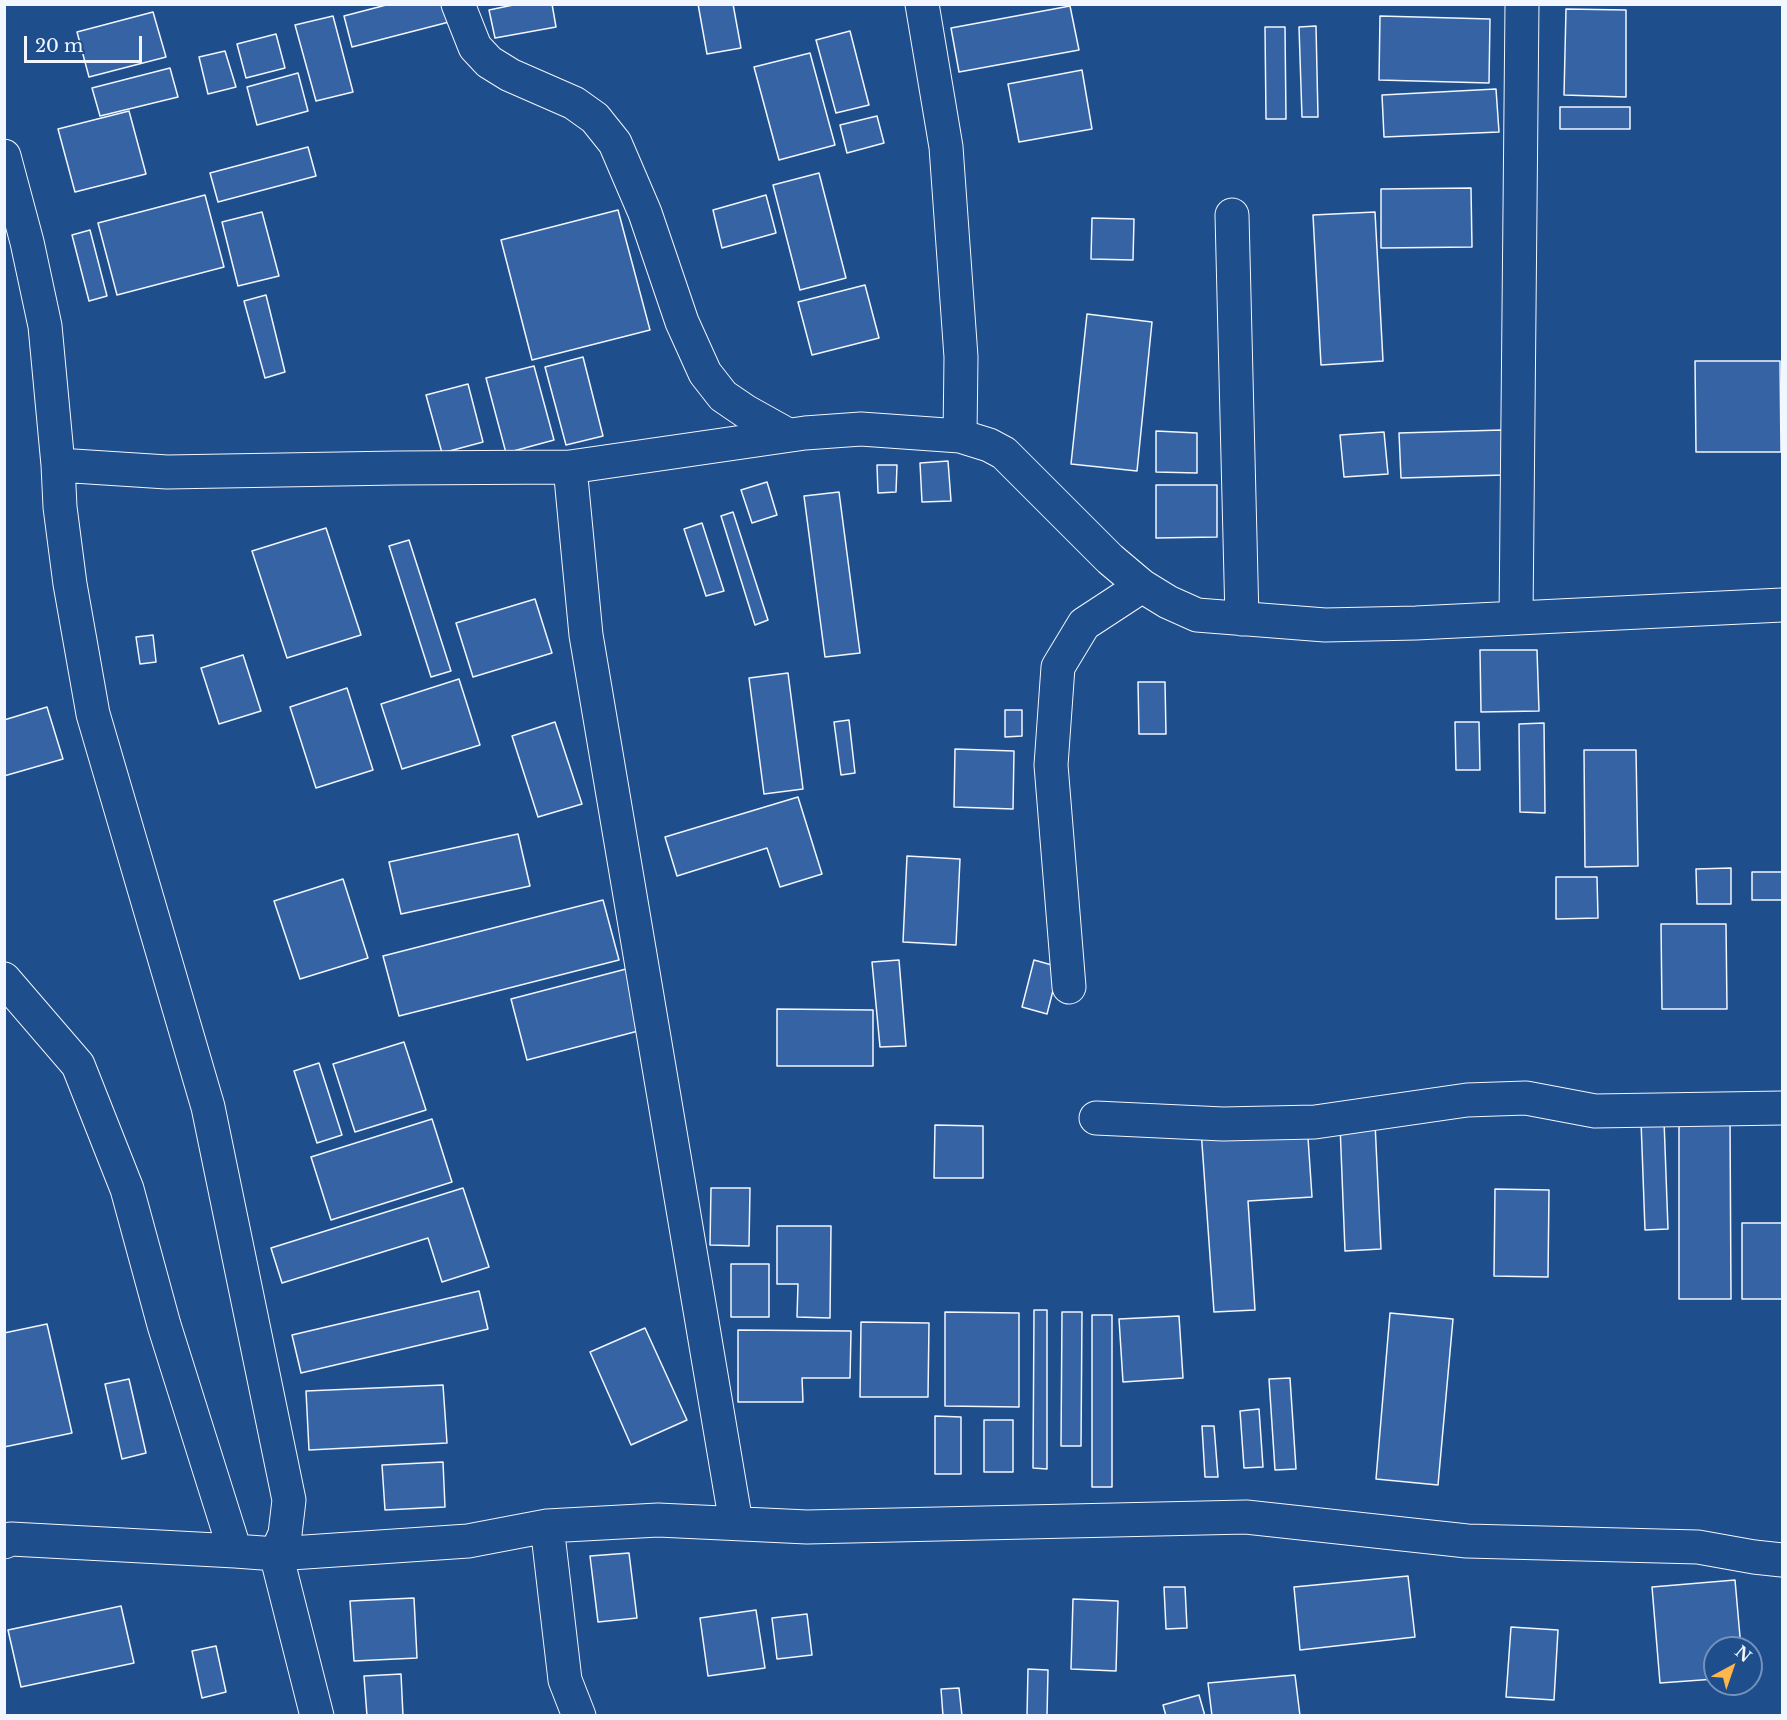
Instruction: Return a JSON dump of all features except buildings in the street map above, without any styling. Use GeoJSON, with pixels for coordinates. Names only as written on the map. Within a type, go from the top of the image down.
{"type":"FeatureCollection","features":[{"type":"Feature","properties":{"kind":"street"},"geometry":{"type":"LineString","coordinates":[[459,4],[475,47],[489,62],[510,75],[574,103],[595,118],[615,143],[645,213],[682,322],[705,373],[723,396],[788,435]]}},
{"type":"Feature","properties":{"kind":"street"},"geometry":{"type":"LineString","coordinates":[[922,4],[946,147],[961,357],[960,436]]}},
{"type":"Feature","properties":{"kind":"street"},"geometry":{"type":"LineString","coordinates":[[1516,618],[1522,4]]}},
{"type":"Feature","properties":{"kind":"street"},"geometry":{"type":"LineString","coordinates":[[4,156],[27,243],[45,326],[60,507],[70,584],[93,714],[208,1107],[289,1500],[285,1534],[276,1554],[317,1716]]}},
{"type":"Feature","properties":{"kind":"street"},"geometry":{"type":"LineString","coordinates":[[1232,215],[1242,619]]}},
{"type":"Feature","properties":{"kind":"street"},"geometry":{"type":"LineString","coordinates":[[58,465],[167,472],[570,467],[788,435],[861,429],[960,436],[989,444],[1004,453],[1087,538],[1142,586],[1168,602],[1197,615],[1325,625],[1416,623],[1782,605]]}},
{"type":"Feature","properties":{"kind":"street"},"geometry":{"type":"LineString","coordinates":[[570,467],[586,635],[736,1524]]}},
{"type":"Feature","properties":{"kind":"street"},"geometry":{"type":"LineString","coordinates":[[1070,987],[1051,765],[1058,667],[1084,624],[1142,586]]}},
{"type":"Feature","properties":{"kind":"street"},"geometry":{"type":"LineString","coordinates":[[4,979],[78,1065],[127,1189],[164,1325],[235,1551]]}},
{"type":"Feature","properties":{"kind":"street"},"geometry":{"type":"LineString","coordinates":[[1096,1118],[1223,1124],[1315,1122],[1467,1100],[1526,1098],[1595,1112],[1782,1108]]}},
{"type":"Feature","properties":{"kind":"street"},"geometry":{"type":"LineString","coordinates":[[4,1542],[11,1539],[276,1554],[468,1541],[547,1526],[658,1520],[807,1527],[1246,1516],[1467,1541],[1698,1547],[1782,1560]]}},
{"type":"Feature","properties":{"kind":"street"},"geometry":{"type":"LineString","coordinates":[[547,1526],[565,1680],[579,1716]]}}]}
